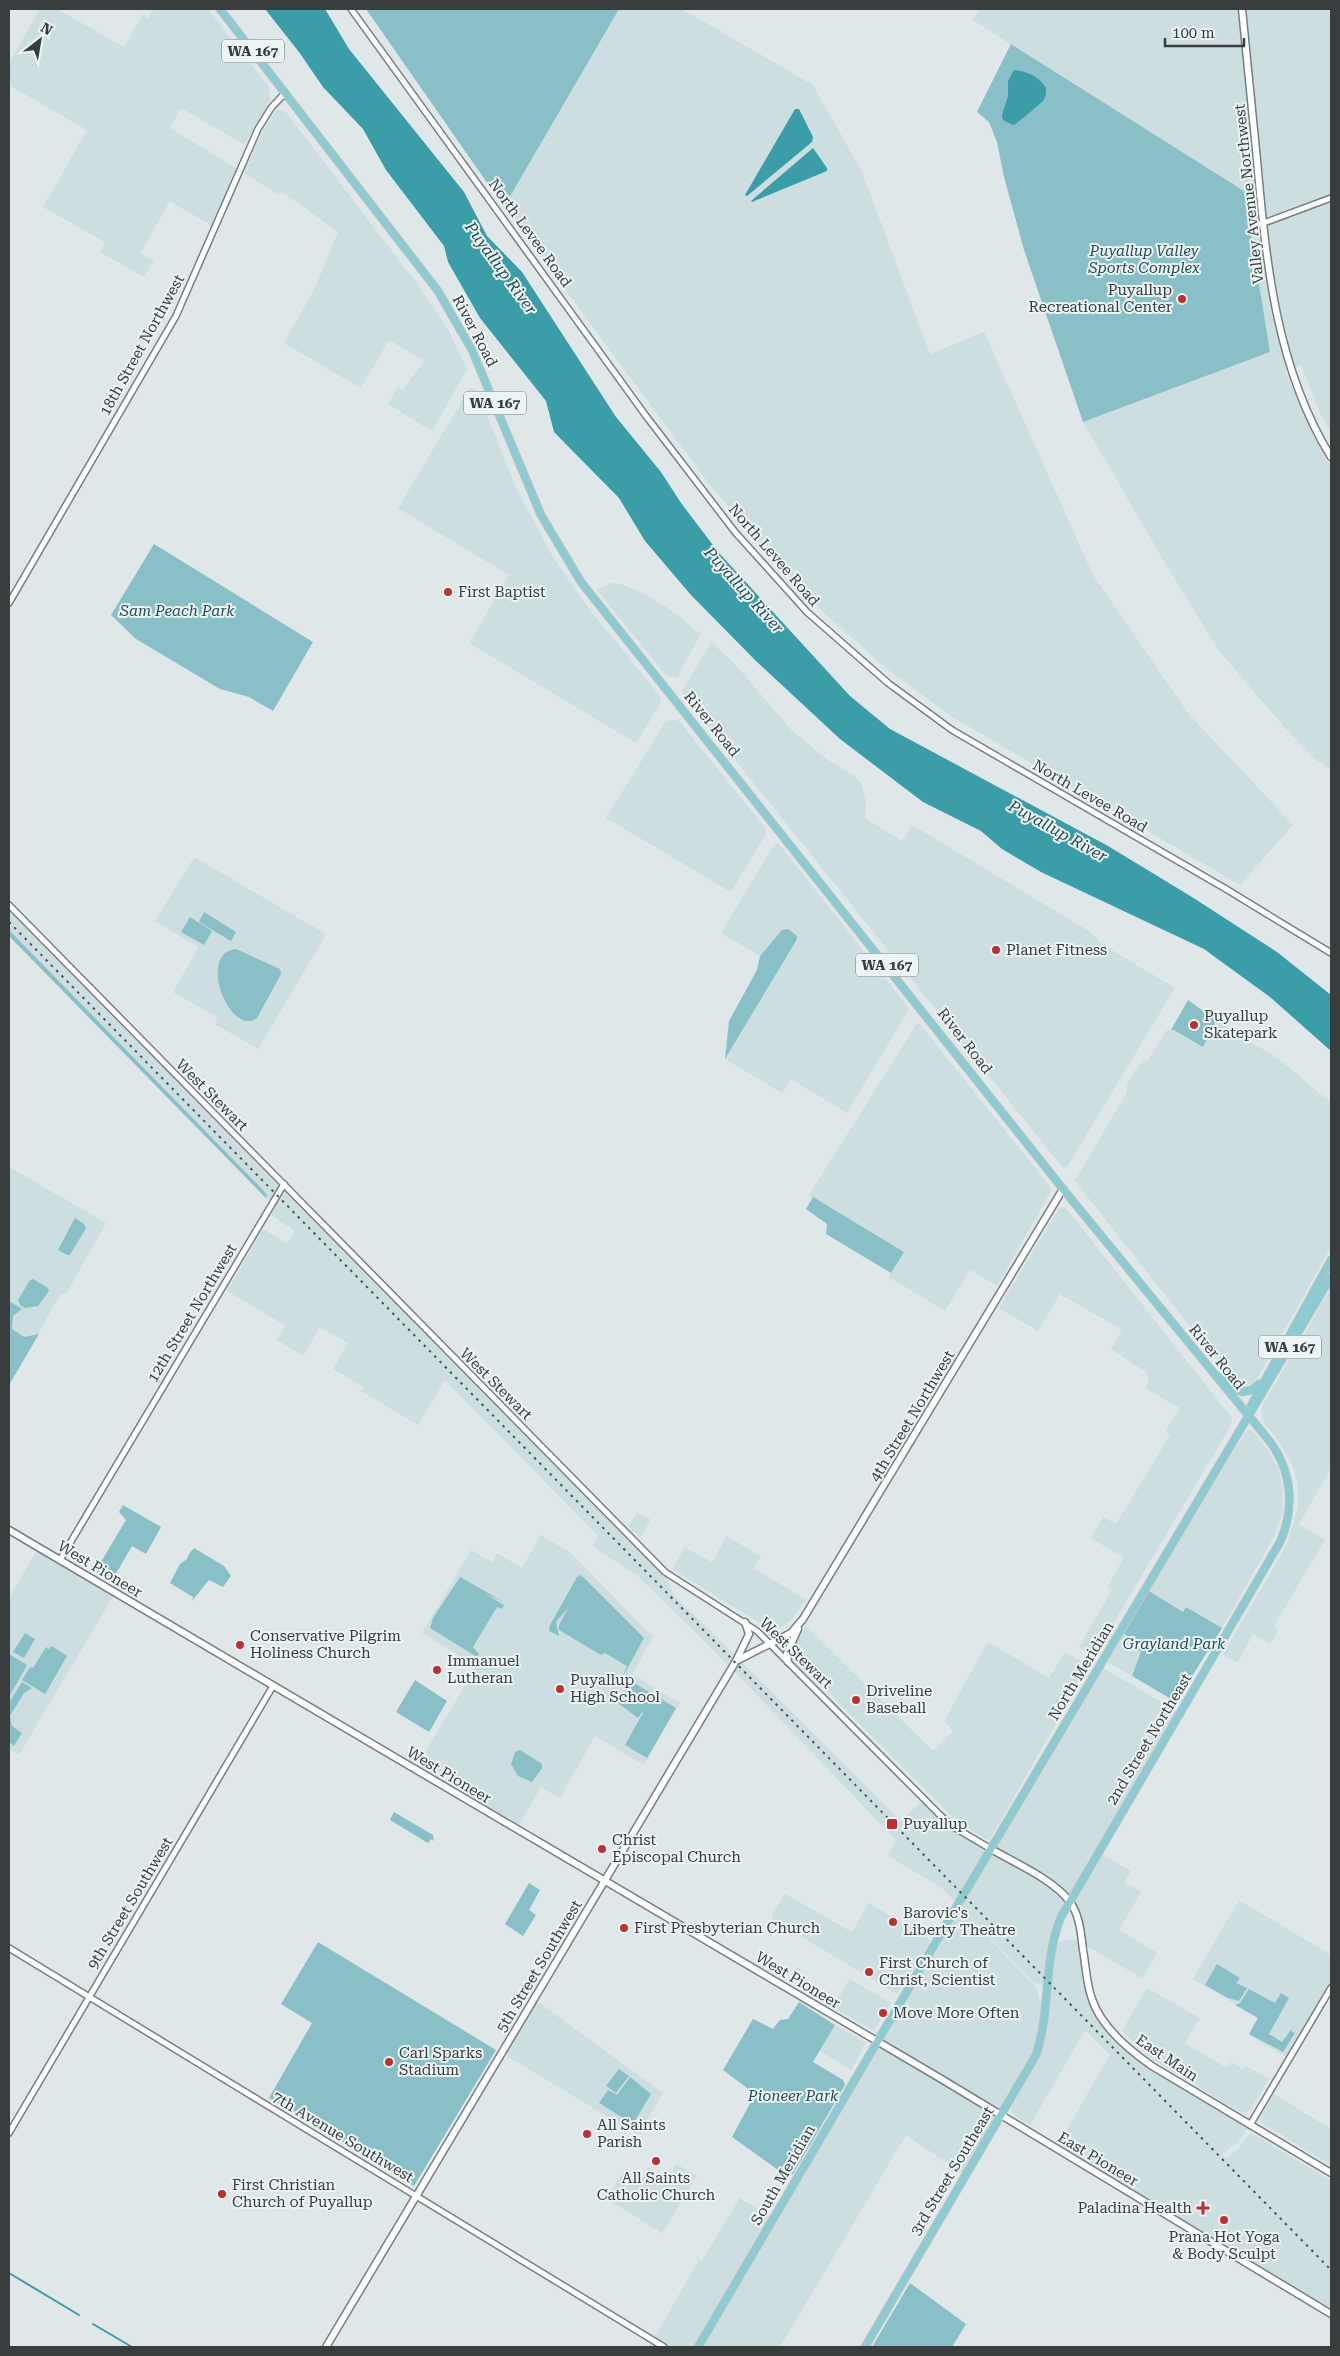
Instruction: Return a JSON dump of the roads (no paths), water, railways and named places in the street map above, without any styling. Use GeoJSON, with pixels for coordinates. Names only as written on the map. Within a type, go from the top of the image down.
{"type":"FeatureCollection","features":[{"type":"Feature","properties":{"kind":"main road","name":"River Road"},"geometry":{"type":"LineString","coordinates":[[220,9],[438,291],[475,357],[541,515],[581,582],[1063,1188],[1247,1416]]}},
{"type":"Feature","properties":{"kind":"main road","name":"Valley Avenue Northwest"},"geometry":{"type":"LineString","coordinates":[[1242,9],[1261,224],[1275,308],[1286,350],[1312,421],[1331,457]]}},
{"type":"Feature","properties":{"kind":"main road","name":"4th Street Northwest"},"geometry":{"type":"LineString","coordinates":[[736,1661],[791,1633],[803,1619],[1063,1188]]}},
{"type":"Feature","properties":{"kind":"main road","name":"North Meridian"},"geometry":{"type":"LineString","coordinates":[[1247,1416],[1268,1372],[1331,1260]]}},
{"type":"Feature","properties":{"kind":"main road","name":"North Meridian"},"geometry":{"type":"LineString","coordinates":[[938,1939],[1331,1277]]}},
{"type":"Feature","properties":{"kind":"main road","name":"WA 167"},"geometry":{"type":"LineString","coordinates":[[1208,1367],[1234,1388],[1246,1392],[1252,1390],[1268,1372]]}},
{"type":"Feature","properties":{"kind":"main road","name":"2nd Street Northeast"},"geometry":{"type":"LineString","coordinates":[[1046,2003],[1052,1943],[1069,1901],[1284,1534],[1290,1510],[1289,1485],[1283,1464],[1268,1439],[1247,1416]]}},
{"type":"Feature","properties":{"kind":"main road"},"geometry":{"type":"LineString","coordinates":[[1234,1438],[1242,1428],[1247,1426],[1268,1439]]}},
{"type":"Feature","properties":{"kind":"main road","name":"West Pioneer"},"geometry":{"type":"LineString","coordinates":[[9,1530],[877,2042]]}},
{"type":"Feature","properties":{"kind":"main road"},"geometry":{"type":"LineString","coordinates":[[788,1662],[786,1657],[788,1649],[803,1619]]}},
{"type":"Feature","properties":{"kind":"main road","name":"5th Street Southwest"},"geometry":{"type":"LineString","coordinates":[[326,2347],[736,1661],[749,1634],[744,1622]]}},
{"type":"Feature","properties":{"kind":"main road"},"geometry":{"type":"LineString","coordinates":[[991,1849],[1050,1884],[1069,1901]]}},
{"type":"Feature","properties":{"kind":"main road","name":"East Main"},"geometry":{"type":"LineString","coordinates":[[1069,1901],[1075,1911],[1081,1931],[1091,1997],[1104,2021],[1141,2058],[1331,2173]]}},
{"type":"Feature","properties":{"kind":"main road","name":"South Meridian"},"geometry":{"type":"LineString","coordinates":[[698,2347],[938,1939]]}},
{"type":"Feature","properties":{"kind":"main road","name":"3rd Street Southeast"},"geometry":{"type":"LineString","coordinates":[[865,2347],[1036,2055],[1044,2027],[1046,2003]]}},
{"type":"Feature","properties":{"kind":"main road","name":"East Pioneer"},"geometry":{"type":"LineString","coordinates":[[877,2042],[1331,2314]]}},
{"type":"Feature","properties":{"kind":"street","name":"North Levee Road"},"geometry":{"type":"LineString","coordinates":[[351,9],[646,416],[734,532],[807,612],[888,683],[952,730],[1331,952]]}},
{"type":"Feature","properties":{"kind":"street","name":"18th Street Northwest"},"geometry":{"type":"LineString","coordinates":[[9,604],[176,316],[258,129],[271,108],[285,93]]}},
{"type":"Feature","properties":{"kind":"street"},"geometry":{"type":"LineString","coordinates":[[1261,224],[1331,198]]}},
{"type":"Feature","properties":{"kind":"street","name":"West Stewart"},"geometry":{"type":"LineString","coordinates":[[9,905],[665,1572],[744,1622],[770,1643],[939,1814],[952,1826],[991,1849]]}},
{"type":"Feature","properties":{"kind":"street","name":"12th Street Northwest"},"geometry":{"type":"LineString","coordinates":[[60,1560],[284,1184]]}},
{"type":"Feature","properties":{"kind":"street","name":"9th Street Southwest"},"geometry":{"type":"LineString","coordinates":[[9,2133],[273,1686]]}},
{"type":"Feature","properties":{"kind":"street","name":"7th Avenue Southwest"},"geometry":{"type":"LineString","coordinates":[[9,1948],[664,2347]]}},
{"type":"Feature","properties":{"kind":"street"},"geometry":{"type":"LineString","coordinates":[[1250,2125],[1331,1988]]}},
{"type":"Feature","properties":{"kind":"water","name":"Puyallup River"},"geometry":{"type":"Polygon","coordinates":[[[265,9],[325,9],[349,49],[464,192],[487,236],[522,272],[616,417],[661,472],[681,503],[719,553],[850,696],[890,729],[1108,846],[1277,952],[1331,995],[1331,1051],[1270,997],[1204,949],[1041,872],[1002,849],[981,831],[923,802],[840,739],[756,661],[691,595],[645,541],[619,498],[554,432],[546,401],[480,318],[448,262],[444,246],[386,170],[363,129],[323,87],[299,52],[265,9]]]}},
{"type":"Feature","properties":{"kind":"water"},"geometry":{"type":"Polygon","coordinates":[[[1014,70],[1028,73],[1037,78],[1046,90],[1043,101],[1013,125],[1003,120],[1002,115],[1008,96],[1008,81],[1014,70]]]}},
{"type":"Feature","properties":{"kind":"water"},"geometry":{"type":"Polygon","coordinates":[[[795,109],[799,109],[813,137],[812,142],[747,196],[745,195],[795,109]]]}},
{"type":"Feature","properties":{"kind":"water"},"geometry":{"type":"Polygon","coordinates":[[[813,148],[827,168],[827,171],[751,201],[813,148]]]}},
{"type":"Feature","properties":{"kind":"waterway"},"geometry":{"type":"LineString","coordinates":[[9,2273],[79,2315]]}},
{"type":"Feature","properties":{"kind":"waterway"},"geometry":{"type":"LineString","coordinates":[[93,2324],[132,2347]]}},
{"type":"Feature","properties":{"kind":"railway"},"geometry":{"type":"LineString","coordinates":[[9,922],[1331,2270]]}},
{"type":"Feature","properties":{"kind":"place","name":"Puyallup Recreational Center"},"geometry":{"type":"Point","coordinates":[1182,299]}},
{"type":"Feature","properties":{"kind":"place","name":"First Baptist"},"geometry":{"type":"Point","coordinates":[448,592]}},
{"type":"Feature","properties":{"kind":"place","name":"Planet Fitness"},"geometry":{"type":"Point","coordinates":[996,950]}},
{"type":"Feature","properties":{"kind":"place","name":"Puyallup Skatepark"},"geometry":{"type":"Point","coordinates":[1194,1025]}},
{"type":"Feature","properties":{"kind":"place","name":"Conservative Pilgrim Holiness Church"},"geometry":{"type":"Point","coordinates":[240,1645]}},
{"type":"Feature","properties":{"kind":"place","name":"Immanuel Lutheran"},"geometry":{"type":"Point","coordinates":[437,1670]}},
{"type":"Feature","properties":{"kind":"place","name":"Puyallup High School"},"geometry":{"type":"Point","coordinates":[560,1689]}},
{"type":"Feature","properties":{"kind":"place","name":"Driveline Baseball"},"geometry":{"type":"Point","coordinates":[856,1700]}},
{"type":"Feature","properties":{"kind":"place","name":"Puyallup"},"geometry":{"type":"Point","coordinates":[892,1824]}},
{"type":"Feature","properties":{"kind":"place","name":"Christ Episcopal Church"},"geometry":{"type":"Point","coordinates":[602,1849]}},
{"type":"Feature","properties":{"kind":"place","name":"Barovic's Liberty Theatre"},"geometry":{"type":"Point","coordinates":[893,1922]}},
{"type":"Feature","properties":{"kind":"place","name":"First Presbyterian Church"},"geometry":{"type":"Point","coordinates":[624,1928]}},
{"type":"Feature","properties":{"kind":"place","name":"First Church of Christ, Scientist"},"geometry":{"type":"Point","coordinates":[869,1972]}},
{"type":"Feature","properties":{"kind":"place","name":"Move More Often"},"geometry":{"type":"Point","coordinates":[883,2013]}},
{"type":"Feature","properties":{"kind":"place","name":"Carl Sparks Stadium"},"geometry":{"type":"Point","coordinates":[389,2062]}},
{"type":"Feature","properties":{"kind":"place","name":"All Saints Parish"},"geometry":{"type":"Point","coordinates":[587,2134]}},
{"type":"Feature","properties":{"kind":"place","name":"All Saints Catholic Church"},"geometry":{"type":"Point","coordinates":[656,2161]}},
{"type":"Feature","properties":{"kind":"place","name":"First Christian Church of Puyallup"},"geometry":{"type":"Point","coordinates":[222,2194]}},
{"type":"Feature","properties":{"kind":"place","name":"Paladina Health"},"geometry":{"type":"Point","coordinates":[1203,2208]}},
{"type":"Feature","properties":{"kind":"place","name":"Prana Hot Yoga & Body Sculpt"},"geometry":{"type":"Point","coordinates":[1224,2220]}},
{"type":"Feature","properties":{"kind":"park label","name":"Puyallup Valley Sports Complex"},"geometry":{"type":"Point","coordinates":[1144,260]}},
{"type":"Feature","properties":{"kind":"park label","name":"Sam Peach Park"},"geometry":{"type":"Point","coordinates":[177,611]}},
{"type":"Feature","properties":{"kind":"park label","name":"Grayland Park"},"geometry":{"type":"Point","coordinates":[1174,1644]}},
{"type":"Feature","properties":{"kind":"park label","name":"Pioneer Park"},"geometry":{"type":"Point","coordinates":[793,2096]}}]}
